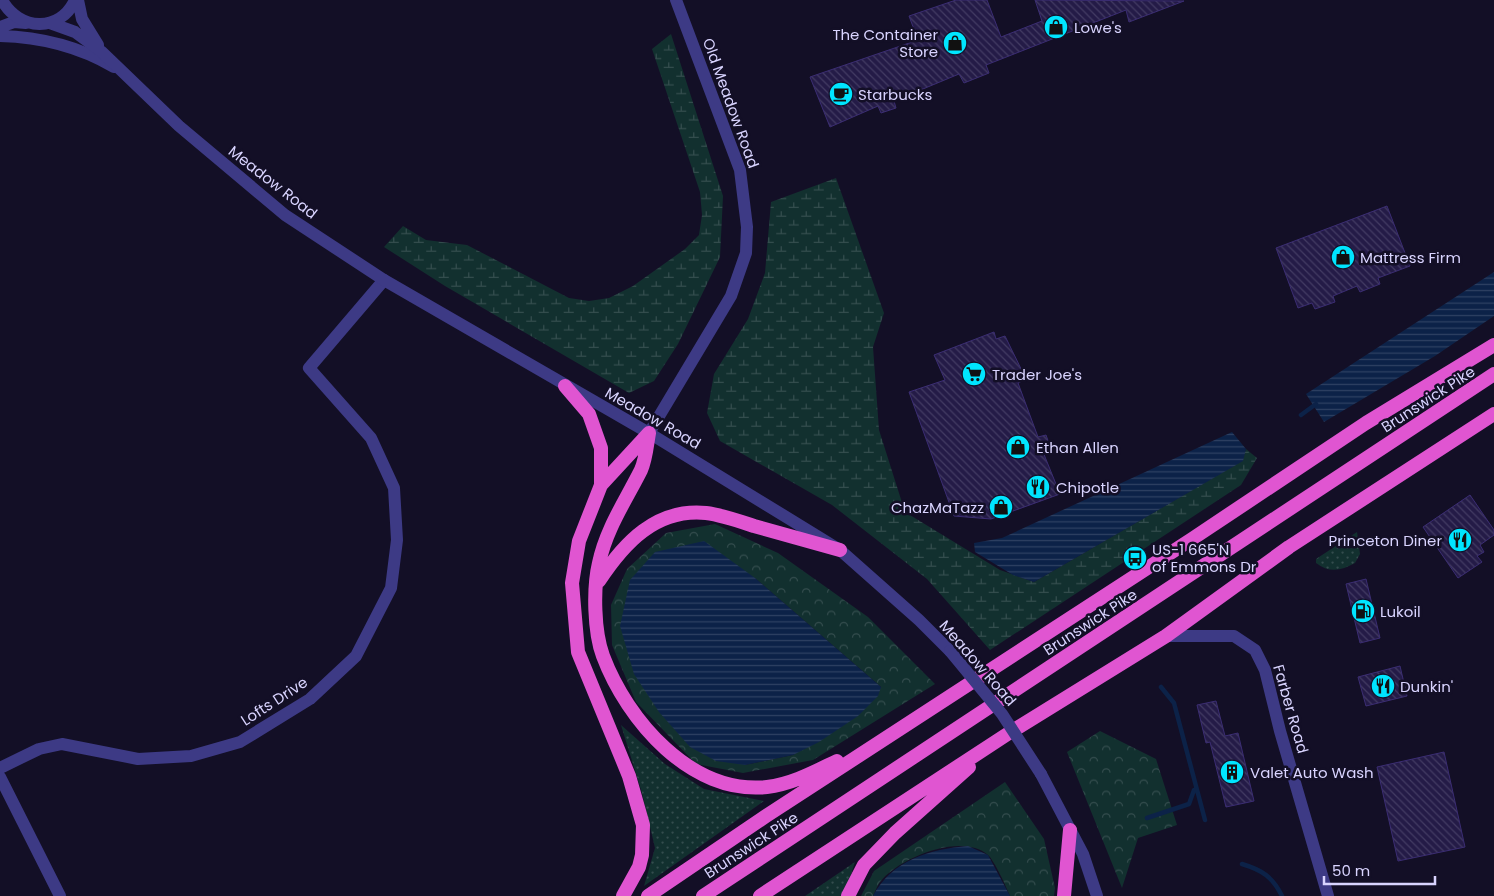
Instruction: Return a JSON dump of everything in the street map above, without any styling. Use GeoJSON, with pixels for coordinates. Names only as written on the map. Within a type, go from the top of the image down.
{"type":"FeatureCollection","features":[{"type":"Feature","properties":{"kind":"highway"},"geometry":{"type":"LineString","coordinates":[[648,896],[766,816],[1192,540],[1366,423],[1494,345]]}},
{"type":"Feature","properties":{"kind":"highway","name":"Brunswick Pike"},"geometry":{"type":"LineString","coordinates":[[703,896],[1494,374]]}},
{"type":"Feature","properties":{"kind":"highway"},"geometry":{"type":"LineString","coordinates":[[565,386],[589,414],[601,448],[601,485]]}},
{"type":"Feature","properties":{"kind":"highway"},"geometry":{"type":"LineString","coordinates":[[760,896],[1009,733],[1166,636],[1290,547],[1494,414]]}},
{"type":"Feature","properties":{"kind":"highway"},"geometry":{"type":"LineString","coordinates":[[623,896],[639,868],[644,825],[629,776],[578,652],[572,583],[579,541],[601,485],[649,433]]}},
{"type":"Feature","properties":{"kind":"highway"},"geometry":{"type":"LineString","coordinates":[[649,433],[642,468],[611,526],[599,563],[597,584],[596,620],[602,655],[636,717],[659,744],[681,761],[709,776],[743,786],[766,787],[794,781],[886,738]]}},
{"type":"Feature","properties":{"kind":"highway"},"geometry":{"type":"LineString","coordinates":[[597,584],[620,550],[634,537],[654,523],[691,513],[725,518],[840,550]]}},
{"type":"Feature","properties":{"kind":"highway"},"geometry":{"type":"LineString","coordinates":[[848,896],[864,865],[882,846],[1009,733]]}},
{"type":"Feature","properties":{"kind":"highway"},"geometry":{"type":"LineString","coordinates":[[1064,896],[1070,830]]}},
{"type":"Feature","properties":{"kind":"street"},"geometry":{"type":"LineString","coordinates":[[2,0],[15,17],[26,22]]}},
{"type":"Feature","properties":{"kind":"street","name":"Meadow Road"},"geometry":{"type":"LineString","coordinates":[[0,27],[14,22],[26,22],[37,25],[50,23],[62,17],[76,0]]}},
{"type":"Feature","properties":{"kind":"street","name":"Meadow Road"},"geometry":{"type":"LineString","coordinates":[[76,0],[82,19],[102,52]]}},
{"type":"Feature","properties":{"kind":"street","name":"Old Meadow Road"},"geometry":{"type":"LineString","coordinates":[[649,433],[731,296],[746,253],[747,227],[740,170],[676,0]]}},
{"type":"Feature","properties":{"kind":"street","name":"Meadow Road"},"geometry":{"type":"LineString","coordinates":[[50,23],[75,32],[102,52],[179,126],[285,215],[384,280],[649,433],[840,550],[950,651],[1002,714],[1041,774],[1083,854],[1097,896]]}},
{"type":"Feature","properties":{"kind":"street"},"geometry":{"type":"LineString","coordinates":[[0,36],[33,37],[74,47],[126,73]]}},
{"type":"Feature","properties":{"kind":"street","name":"Lofts Drive"},"geometry":{"type":"LineString","coordinates":[[0,768],[39,749],[62,744],[138,759],[191,756],[240,742],[310,699],[356,656],[391,588],[397,540],[394,488],[371,438],[309,368],[384,280]]}},
{"type":"Feature","properties":{"kind":"street","name":"Farber Road"},"geometry":{"type":"LineString","coordinates":[[1166,636],[1234,636],[1255,650],[1265,670],[1328,896]]}},
{"type":"Feature","properties":{"kind":"street"},"geometry":{"type":"LineString","coordinates":[[0,778],[60,896]]}},
{"type":"Feature","properties":{"kind":"green space"},"geometry":{"type":"Polygon","coordinates":[[[671,34],[723,196],[720,257],[678,344],[654,381],[629,393],[445,286],[384,247],[403,226],[426,240],[467,245],[569,298],[589,301],[609,298],[633,286],[685,249],[699,235],[702,215],[700,192],[652,49],[671,34]]]}},
{"type":"Feature","properties":{"kind":"green space"},"geometry":{"type":"Polygon","coordinates":[[[836,178],[884,313],[873,347],[879,430],[905,512],[1000,570],[1034,582],[1242,461],[1246,449],[1257,458],[1241,485],[990,650],[927,579],[832,505],[720,441],[707,413],[714,374],[748,319],[765,273],[771,202],[836,178]]]}},
{"type":"Feature","properties":{"kind":"green space"},"geometry":{"type":"Polygon","coordinates":[[[715,524],[778,553],[868,617],[935,684],[813,760],[743,773],[696,764],[636,702],[612,645],[611,605],[627,569],[666,533],[715,524]],[[755,578],[745,765],[793,755],[881,687],[755,578]]]}},
{"type":"Feature","properties":{"kind":"green space"},"geometry":{"type":"Polygon","coordinates":[[[1357,532],[1360,554],[1355,563],[1345,568],[1330,570],[1316,563],[1316,559],[1357,532]]]}},
{"type":"Feature","properties":{"kind":"green space"},"geometry":{"type":"Polygon","coordinates":[[[621,725],[665,764],[704,789],[764,801],[644,886],[655,848],[642,793],[621,725]]]}},
{"type":"Feature","properties":{"kind":"green space"},"geometry":{"type":"Polygon","coordinates":[[[1100,731],[1156,759],[1177,825],[1138,838],[1122,888],[1067,752],[1100,731]]]}},
{"type":"Feature","properties":{"kind":"green space"},"geometry":{"type":"Polygon","coordinates":[[[1005,782],[1044,839],[1055,888],[1054,896],[1010,896],[991,858],[976,849],[962,846],[947,847],[915,857],[889,873],[880,882],[873,896],[861,896],[874,871],[1005,782]]]}},
{"type":"Feature","properties":{"kind":"green space"},"geometry":{"type":"Polygon","coordinates":[[[855,862],[844,896],[805,896],[855,862]]]}},
{"type":"Feature","properties":{"kind":"water"},"geometry":{"type":"Polygon","coordinates":[[[1494,272],[1494,316],[1435,356],[1324,422],[1306,394],[1494,272]]]}},
{"type":"Feature","properties":{"kind":"water"},"geometry":{"type":"Polygon","coordinates":[[[1232,432],[1246,449],[1243,461],[1034,582],[1013,575],[975,552],[974,543],[1002,538],[1232,432]]]}},
{"type":"Feature","properties":{"kind":"water"},"geometry":{"type":"Polygon","coordinates":[[[704,541],[755,578],[881,687],[878,696],[858,716],[819,742],[793,755],[745,765],[716,761],[690,747],[659,712],[634,674],[620,626],[630,580],[655,552],[704,541]]]}},
{"type":"Feature","properties":{"kind":"water"},"geometry":{"type":"Polygon","coordinates":[[[968,846],[988,855],[1010,896],[873,896],[881,884],[901,865],[940,850],[968,846]]]}},
{"type":"Feature","properties":{"kind":"building"},"geometry":{"type":"Polygon","coordinates":[[[956,0],[987,0],[1001,37],[1042,21],[1035,0],[1184,1],[1129,22],[1126,10],[986,65],[989,73],[964,83],[959,74],[894,101],[896,108],[881,113],[878,106],[830,127],[810,77],[918,40],[909,16],[956,0]]]}},
{"type":"Feature","properties":{"kind":"building","name":"Mattress Firm"},"geometry":{"type":"Polygon","coordinates":[[[1387,206],[1410,266],[1378,278],[1380,284],[1360,292],[1357,286],[1333,296],[1335,302],[1315,309],[1312,303],[1298,308],[1276,248],[1387,206]]]}},
{"type":"Feature","properties":{"kind":"building"},"geometry":{"type":"Polygon","coordinates":[[[994,332],[996,339],[1005,336],[1026,379],[1018,383],[1038,437],[1046,435],[1051,449],[1043,452],[1060,494],[991,519],[954,516],[909,392],[945,380],[934,355],[994,332]]]}},
{"type":"Feature","properties":{"kind":"building","name":"Princeton Diner"},"geometry":{"type":"Polygon","coordinates":[[[1470,495],[1494,530],[1494,535],[1480,545],[1484,552],[1477,556],[1482,562],[1458,578],[1423,527],[1470,495]]]}},
{"type":"Feature","properties":{"kind":"building","name":"Lukoil"},"geometry":{"type":"Polygon","coordinates":[[[1366,579],[1380,638],[1360,643],[1346,584],[1366,579]]]}},
{"type":"Feature","properties":{"kind":"building","name":"Dunkin'"},"geometry":{"type":"Polygon","coordinates":[[[1400,666],[1407,696],[1366,706],[1358,677],[1400,666]]]}},
{"type":"Feature","properties":{"kind":"building","name":"Valet Auto Wash"},"geometry":{"type":"Polygon","coordinates":[[[1216,701],[1225,736],[1238,733],[1254,801],[1226,807],[1210,742],[1206,743],[1197,705],[1216,701]]]}},
{"type":"Feature","properties":{"kind":"building"},"geometry":{"type":"Polygon","coordinates":[[[1444,752],[1465,847],[1398,861],[1377,767],[1444,752]]]}},
{"type":"Feature","properties":{"kind":"waterway"},"geometry":{"type":"LineString","coordinates":[[1301,415],[1316,404]]}},
{"type":"Feature","properties":{"kind":"waterway"},"geometry":{"type":"LineString","coordinates":[[1161,687],[1174,703],[1205,820]]}},
{"type":"Feature","properties":{"kind":"waterway"},"geometry":{"type":"LineString","coordinates":[[1147,818],[1189,804],[1194,790]]}},
{"type":"Feature","properties":{"kind":"waterway"},"geometry":{"type":"LineString","coordinates":[[1242,864],[1266,875],[1275,884],[1282,896]]}},
{"type":"Feature","properties":{"kind":"place","name":"Lowe's"},"geometry":{"type":"Point","coordinates":[1056,27]}},
{"type":"Feature","properties":{"kind":"place","name":"The Container Store"},"geometry":{"type":"Point","coordinates":[955,43]}},
{"type":"Feature","properties":{"kind":"place","name":"Starbucks"},"geometry":{"type":"Point","coordinates":[841,94]}},
{"type":"Feature","properties":{"kind":"place","name":"Mattress Firm"},"geometry":{"type":"Point","coordinates":[1343,257]}},
{"type":"Feature","properties":{"kind":"place","name":"Trader Joe's"},"geometry":{"type":"Point","coordinates":[974,374]}},
{"type":"Feature","properties":{"kind":"place","name":"Ethan Allen"},"geometry":{"type":"Point","coordinates":[1018,447]}},
{"type":"Feature","properties":{"kind":"place","name":"Chipotle"},"geometry":{"type":"Point","coordinates":[1038,487]}},
{"type":"Feature","properties":{"kind":"place","name":"ChazMaTazz"},"geometry":{"type":"Point","coordinates":[1001,507]}},
{"type":"Feature","properties":{"kind":"place","name":"Princeton Diner"},"geometry":{"type":"Point","coordinates":[1460,540]}},
{"type":"Feature","properties":{"kind":"place","name":"US-1 665'N of Emmons Dr"},"geometry":{"type":"Point","coordinates":[1135,558]}},
{"type":"Feature","properties":{"kind":"place","name":"Lukoil"},"geometry":{"type":"Point","coordinates":[1363,611]}},
{"type":"Feature","properties":{"kind":"place","name":"Dunkin'"},"geometry":{"type":"Point","coordinates":[1383,686]}},
{"type":"Feature","properties":{"kind":"place","name":"Valet Auto Wash"},"geometry":{"type":"Point","coordinates":[1232,772]}}]}
